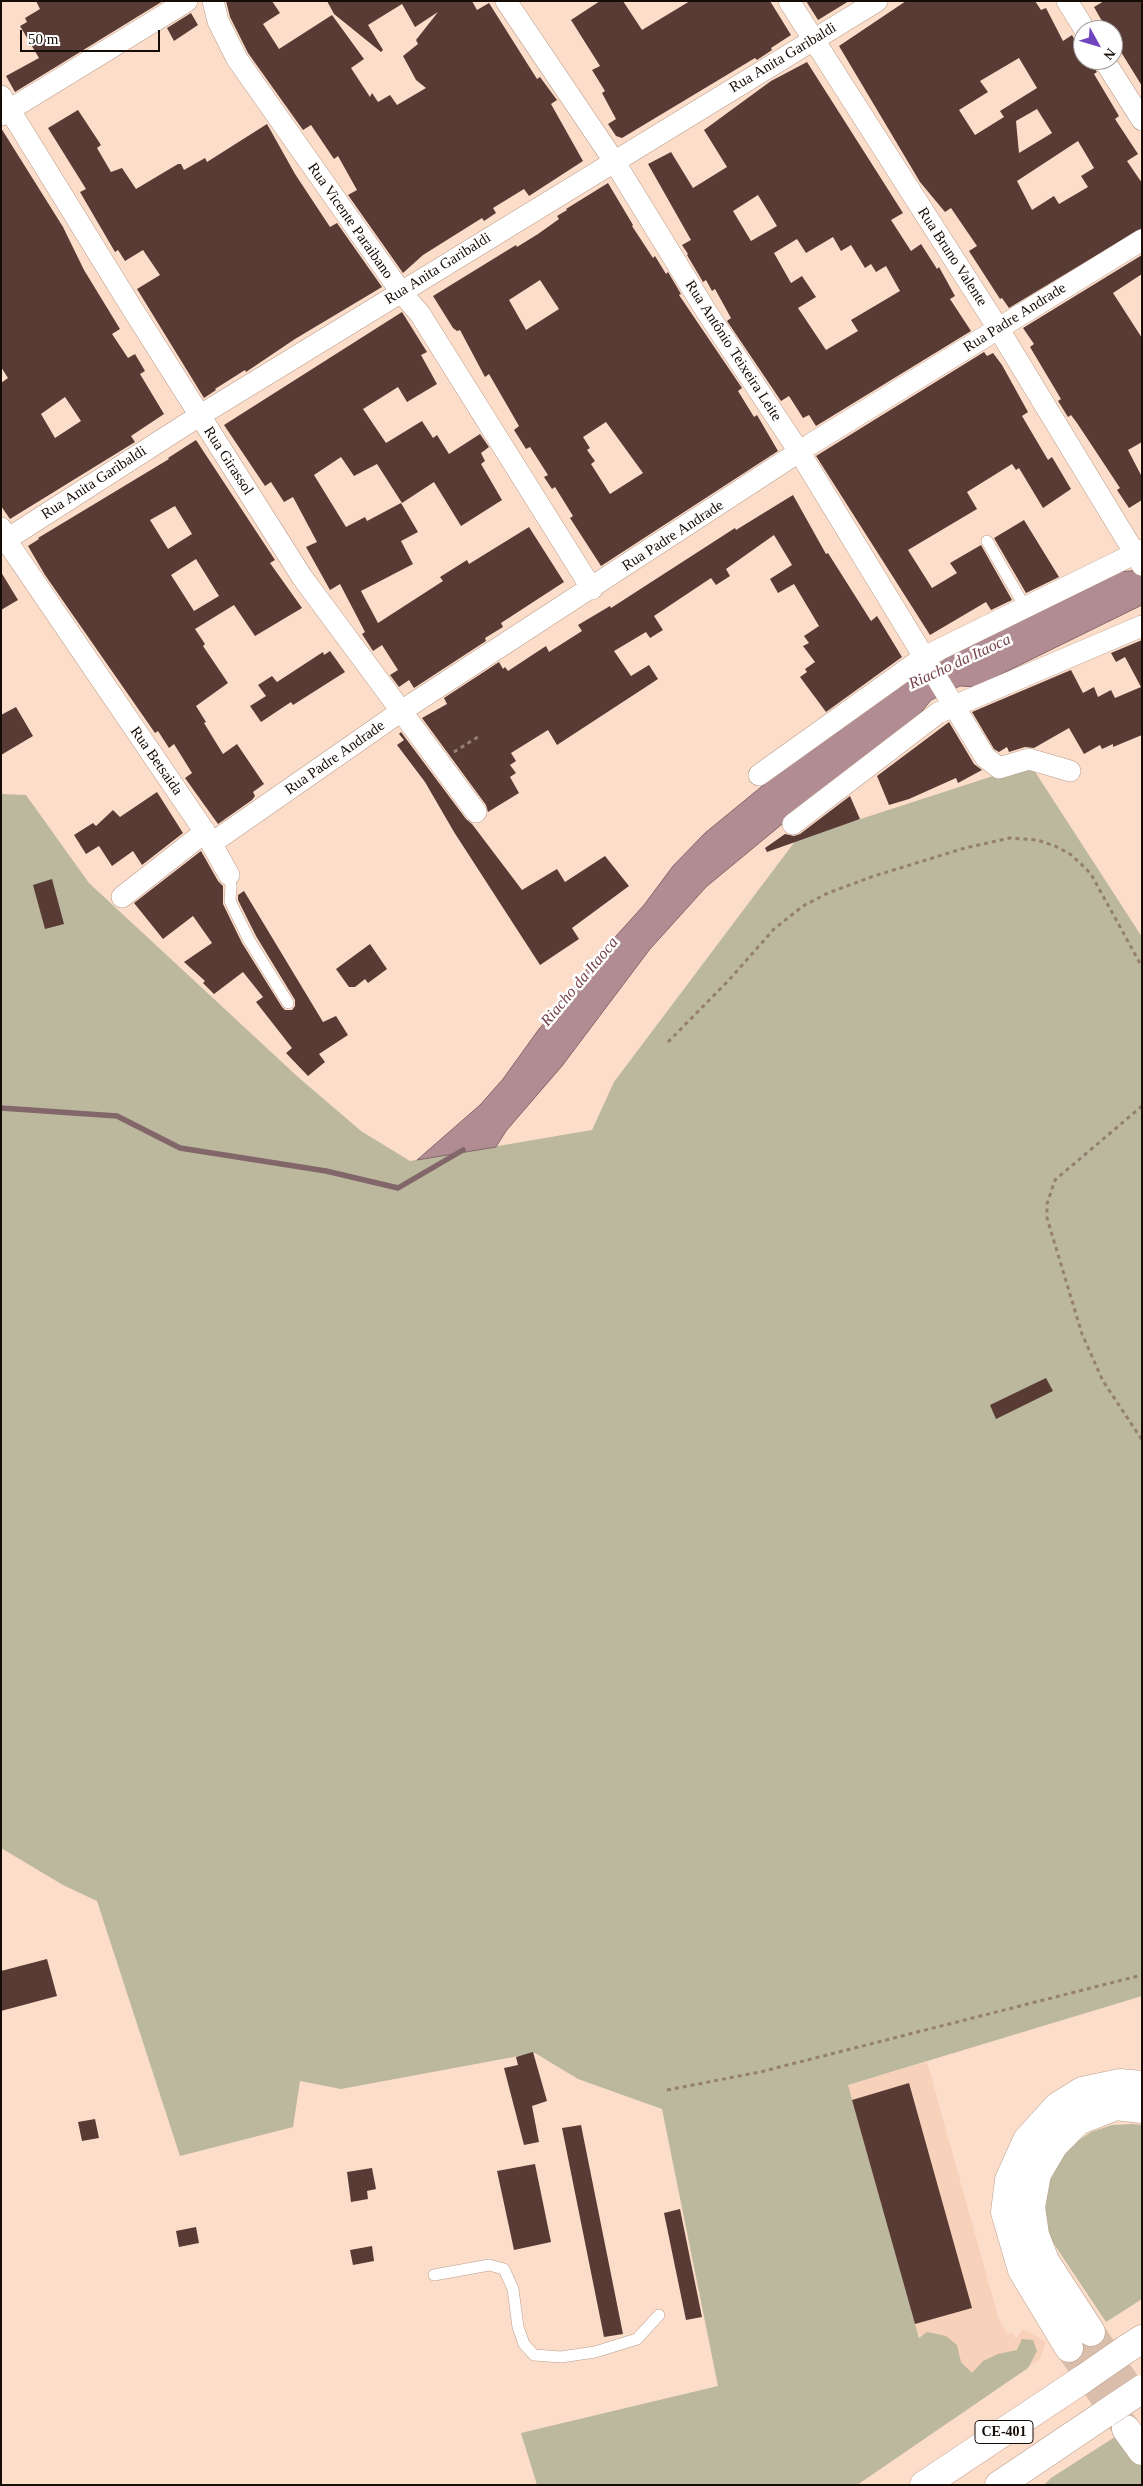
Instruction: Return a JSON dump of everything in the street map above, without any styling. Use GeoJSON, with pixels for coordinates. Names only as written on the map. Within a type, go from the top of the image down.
{"type":"FeatureCollection","features":[{"type":"Feature","properties":{"kind":"main road"},"geometry":{"type":"LineString","coordinates":[[1069,2348],[1022,2270],[1005,2212],[1009,2180],[1027,2140],[1058,2106],[1082,2091],[1120,2083],[1142,2086]]}},
{"type":"Feature","properties":{"kind":"main road"},"geometry":{"type":"LineString","coordinates":[[1091,2332],[1045,2260],[1035,2235],[1031,2208],[1037,2174],[1054,2145],[1078,2121],[1116,2106],[1142,2110]]}},
{"type":"Feature","properties":{"kind":"main road","name":"CE-401"},"geometry":{"type":"LineString","coordinates":[[924,2485],[1134,2344]]}},
{"type":"Feature","properties":{"kind":"main road","name":"CE-401"},"geometry":{"type":"LineString","coordinates":[[998,2485],[1040,2457],[1116,2421],[1142,2389]]}},
{"type":"Feature","properties":{"kind":"main road"},"geometry":{"type":"LineString","coordinates":[[1116,2421],[1142,2451]]}},
{"type":"Feature","properties":{"kind":"main road"},"geometry":{"type":"LineString","coordinates":[[1027,2485],[1040,2457]]}},
{"type":"Feature","properties":{"kind":"street"},"geometry":{"type":"LineString","coordinates":[[4,107],[187,1]]}},
{"type":"Feature","properties":{"kind":"street","name":"Rua Vicente Paraibano"},"geometry":{"type":"LineString","coordinates":[[212,1],[218,21],[237,59],[400,292],[420,314],[592,590]]}},
{"type":"Feature","properties":{"kind":"street","name":"Rua Antônio Teixeira Leite"},"geometry":{"type":"LineString","coordinates":[[506,1],[614,161],[706,311],[800,453],[985,757],[995,767],[999,768],[1029,759],[1070,771]]}},
{"type":"Feature","properties":{"kind":"street","name":"Rua Bruno Valente"},"geometry":{"type":"LineString","coordinates":[[789,1],[998,328],[1139,557]]}},
{"type":"Feature","properties":{"kind":"street","name":"Rua Anita Garibaldi"},"geometry":{"type":"LineString","coordinates":[[3,537],[877,1]]}},
{"type":"Feature","properties":{"kind":"street"},"geometry":{"type":"LineString","coordinates":[[1067,1],[1079,20]]}},
{"type":"Feature","properties":{"kind":"street"},"geometry":{"type":"LineString","coordinates":[[1111,70],[1141,115]]}},
{"type":"Feature","properties":{"kind":"street","name":"Rua Girassol"},"geometry":{"type":"LineString","coordinates":[[4,107],[302,577],[400,712],[476,812]]}},
{"type":"Feature","properties":{"kind":"street","name":"Rua Padre Andrade"},"geometry":{"type":"LineString","coordinates":[[122,896],[400,712],[592,590],[800,453],[1142,240]]}},
{"type":"Feature","properties":{"kind":"street","name":"Rua Betsaida"},"geometry":{"type":"LineString","coordinates":[[3,537],[209,838],[229,875]]}},
{"type":"Feature","properties":{"kind":"street"},"geometry":{"type":"LineString","coordinates":[[758,775],[926,662],[1024,607],[1139,557]]}},
{"type":"Feature","properties":{"kind":"street"},"geometry":{"type":"LineString","coordinates":[[793,824],[952,702],[1142,626]]}},
{"type":"Feature","properties":{"kind":"lane"},"geometry":{"type":"LineString","coordinates":[[987,541],[1024,607]]}},
{"type":"Feature","properties":{"kind":"lane","name":"Rua Betsaida"},"geometry":{"type":"LineString","coordinates":[[229,875],[231,886],[230,901],[249,940],[288,1003]]}},
{"type":"Feature","properties":{"kind":"lane"},"geometry":{"type":"LineString","coordinates":[[434,2275],[488,2265],[504,2269],[513,2289],[518,2327],[524,2344],[534,2355],[561,2357],[594,2352],[637,2339],[659,2315]]}},
{"type":"Feature","properties":{"kind":"path"},"geometry":{"type":"LineString","coordinates":[[440,763],[481,735]]}},
{"type":"Feature","properties":{"kind":"path"},"geometry":{"type":"LineString","coordinates":[[668,1042],[728,982],[774,929],[804,906],[828,893],[874,876],[965,848],[1010,838],[1037,840],[1055,846],[1070,854],[1080,863],[1090,874],[1142,967]]}},
{"type":"Feature","properties":{"kind":"path"},"geometry":{"type":"LineString","coordinates":[[1142,1106],[1055,1180],[1046,1204],[1047,1218],[1082,1334],[1104,1381],[1142,1440]]}},
{"type":"Feature","properties":{"kind":"path"},"geometry":{"type":"LineString","coordinates":[[666,2090],[760,2072],[1142,1975]]}},
{"type":"Feature","properties":{"kind":"shaded area"},"geometry":{"type":"Polygon","coordinates":[[[1030,764],[1142,937],[1142,1996],[848,2085],[919,2338],[927,2332],[946,2336],[957,2345],[961,2362],[972,2373],[983,2361],[998,2354],[1017,2350],[1022,2339],[1033,2340],[1037,2351],[1028,2368],[857,2485],[537,2485],[521,2433],[718,2386],[662,2109],[578,2079],[535,2053],[341,2089],[300,2081],[293,2127],[180,2156],[97,1901],[63,1885],[1,1848],[1,794],[26,795],[89,883],[298,1077],[361,1131],[410,1161],[592,1130],[614,1082],[796,840],[1030,764]]]}},
{"type":"Feature","properties":{"kind":"shaded area"},"geometry":{"type":"Polygon","coordinates":[[[927,2062],[999,2320],[1008,2335],[1012,2332],[1016,2339],[1023,2329],[1046,2342],[1040,2359],[857,2485],[843,2485],[932,2381],[848,2085],[927,2062]]]}},
{"type":"Feature","properties":{"kind":"shaded area"},"geometry":{"type":"Polygon","coordinates":[[[1112,2125],[1142,2125],[1142,2299],[1106,2322],[1050,2238],[1044,2203],[1047,2184],[1062,2154],[1091,2132],[1112,2125]]]}},
{"type":"Feature","properties":{"kind":"shaded area"},"geometry":{"type":"Polygon","coordinates":[[[1121,2433],[1142,2466],[1142,2485],[1044,2485],[1051,2478],[1121,2433]]]}},
{"type":"Feature","properties":{"kind":"water"},"geometry":{"type":"Polygon","coordinates":[[[1142,570],[1142,605],[975,687],[960,686],[931,700],[914,721],[833,782],[706,887],[650,949],[562,1066],[506,1131],[496,1147],[417,1160],[480,1105],[503,1079],[539,1029],[571,993],[589,966],[644,905],[673,866],[705,833],[794,760],[870,699],[914,679],[945,660],[952,647],[1116,572],[1142,570]]]}},
{"type":"Feature","properties":{"kind":"building"},"geometry":{"type":"Polygon","coordinates":[[[36,1],[163,1],[15,92],[6,76],[39,58],[20,26],[27,22],[25,18],[40,9],[36,1]]]}},
{"type":"Feature","properties":{"kind":"building"},"geometry":{"type":"Polygon","coordinates":[[[226,1],[272,1],[280,13],[263,24],[279,49],[332,15],[364,59],[351,68],[370,97],[372,93],[378,102],[390,95],[397,105],[426,88],[416,80],[403,56],[418,44],[416,40],[438,12],[415,27],[402,4],[368,25],[383,50],[381,52],[334,14],[327,1],[472,1],[477,10],[489,3],[537,79],[540,77],[557,100],[551,104],[583,161],[529,196],[524,189],[493,208],[496,213],[484,221],[482,218],[423,255],[403,273],[348,195],[357,190],[338,156],[334,159],[311,125],[303,130],[248,53],[230,17],[226,1]]]}},
{"type":"Feature","properties":{"kind":"building"},"geometry":{"type":"Polygon","coordinates":[[[600,1],[623,1],[642,30],[690,1],[770,1],[791,35],[757,60],[755,58],[622,138],[616,136],[608,124],[616,119],[602,93],[605,91],[592,70],[600,66],[571,20],[600,1]]]}},
{"type":"Feature","properties":{"kind":"building"},"geometry":{"type":"Polygon","coordinates":[[[806,1],[849,1],[818,20],[806,1]]]}},
{"type":"Feature","properties":{"kind":"building"},"geometry":{"type":"Polygon","coordinates":[[[906,1],[1035,1],[1041,10],[1046,8],[1063,41],[1072,35],[1073,70],[1096,70],[1097,72],[1094,74],[1119,116],[1115,119],[1138,154],[1127,161],[1142,183],[1142,228],[1009,308],[1002,298],[1000,299],[969,251],[977,246],[951,208],[945,212],[920,182],[839,46],[906,1]],[[1019,58],[980,81],[988,92],[959,110],[975,135],[1004,117],[1000,111],[1037,88],[1019,58]],[[1037,109],[1016,121],[1019,153],[1052,133],[1037,109]],[[1078,141],[1017,181],[1032,210],[1054,196],[1059,204],[1088,187],[1081,176],[1094,168],[1078,141]]]}},
{"type":"Feature","properties":{"kind":"building"},"geometry":{"type":"Polygon","coordinates":[[[1104,1],[1142,1],[1142,86],[1123,55],[1123,20],[1101,20],[1094,7],[1104,1]]]}},
{"type":"Feature","properties":{"kind":"building"},"geometry":{"type":"Polygon","coordinates":[[[191,13],[198,25],[174,41],[167,28],[191,13]]]}},
{"type":"Feature","properties":{"kind":"building"},"geometry":{"type":"Polygon","coordinates":[[[807,62],[903,213],[891,220],[911,251],[921,244],[937,269],[939,267],[955,296],[950,299],[971,331],[816,426],[809,415],[803,418],[789,396],[781,401],[727,321],[731,318],[715,289],[712,291],[706,280],[703,282],[687,255],[682,245],[691,240],[648,164],[671,152],[693,188],[727,167],[704,130],[771,81],[807,62]],[[758,195],[733,211],[751,241],[777,226],[758,195]],[[833,237],[806,253],[797,239],[774,253],[791,283],[802,276],[816,297],[798,308],[826,350],[858,331],[851,320],[900,291],[886,266],[876,272],[871,264],[865,268],[851,245],[841,251],[833,237]]]}},
{"type":"Feature","properties":{"kind":"building"},"geometry":{"type":"Polygon","coordinates":[[[78,110],[101,145],[97,148],[111,172],[122,168],[136,189],[178,164],[181,164],[184,170],[205,158],[207,162],[267,124],[295,174],[330,227],[337,223],[382,287],[295,339],[246,372],[245,370],[204,398],[137,289],[160,275],[143,250],[125,261],[118,250],[115,252],[80,192],[86,189],[48,128],[78,110]]]}},
{"type":"Feature","properties":{"kind":"building"},"geometry":{"type":"Polygon","coordinates":[[[1,128],[63,227],[84,270],[120,329],[112,334],[128,358],[135,354],[145,371],[140,374],[164,414],[131,436],[135,442],[10,519],[1,506],[1,383],[8,378],[1,367],[1,128]],[[65,397],[41,414],[55,438],[81,421],[65,397]]]}},
{"type":"Feature","properties":{"kind":"building"},"geometry":{"type":"Polygon","coordinates":[[[608,183],[632,226],[653,258],[655,256],[666,274],[668,272],[681,294],[679,295],[742,388],[738,391],[754,417],[757,415],[778,451],[601,566],[570,518],[573,516],[555,487],[552,489],[544,477],[548,475],[530,447],[526,449],[514,430],[519,426],[489,374],[485,377],[460,330],[457,331],[453,328],[433,296],[516,245],[517,247],[538,234],[559,219],[557,216],[608,183]],[[540,280],[509,300],[526,330],[559,309],[540,280]],[[606,422],[583,437],[590,448],[587,450],[595,461],[591,464],[610,494],[643,473],[606,422]]]}},
{"type":"Feature","properties":{"kind":"building"},"geometry":{"type":"Polygon","coordinates":[[[1142,255],[1142,274],[1113,293],[1142,338],[1142,442],[1128,450],[1142,477],[1142,500],[1129,508],[1117,490],[1120,488],[1077,423],[1071,415],[1068,417],[1058,401],[1061,399],[1030,347],[1034,344],[1023,328],[1142,255]]]}},
{"type":"Feature","properties":{"kind":"building"},"geometry":{"type":"Polygon","coordinates":[[[402,312],[427,352],[421,355],[437,384],[407,402],[398,387],[363,409],[386,443],[422,421],[433,438],[437,435],[449,454],[480,434],[489,447],[481,453],[485,461],[481,464],[502,500],[461,526],[434,482],[402,503],[377,464],[354,476],[341,457],[314,475],[346,527],[365,517],[367,521],[401,503],[418,532],[401,541],[413,564],[361,591],[378,623],[443,581],[440,577],[467,560],[469,564],[529,527],[564,582],[501,623],[503,627],[485,638],[486,641],[414,688],[409,680],[399,687],[390,675],[398,670],[382,645],[373,651],[362,634],[365,632],[340,584],[330,590],[306,547],[317,542],[293,497],[284,502],[271,482],[265,486],[224,425],[402,312]]]}},
{"type":"Feature","properties":{"kind":"building"},"geometry":{"type":"Polygon","coordinates":[[[984,352],[987,356],[993,353],[1002,365],[1028,412],[1022,416],[1048,460],[1052,457],[1071,489],[1043,508],[1019,468],[1016,470],[1012,464],[967,492],[977,509],[908,550],[932,588],[957,573],[950,563],[981,545],[1012,600],[991,610],[986,602],[930,635],[816,456],[984,352]]]}},
{"type":"Feature","properties":{"kind":"building"},"geometry":{"type":"Polygon","coordinates":[[[196,440],[275,560],[270,563],[302,608],[255,636],[234,605],[195,629],[205,644],[203,646],[228,683],[196,706],[223,754],[237,744],[264,784],[253,792],[255,796],[252,800],[218,824],[185,778],[192,773],[174,744],[169,748],[158,731],[155,733],[45,575],[28,546],[196,440]],[[175,506],[150,520],[168,549],[192,534],[175,506]],[[196,559],[171,575],[194,611],[219,596],[196,559]]]}},
{"type":"Feature","properties":{"kind":"building"},"geometry":{"type":"Polygon","coordinates":[[[793,495],[826,554],[828,553],[871,621],[877,616],[902,657],[826,712],[800,677],[807,672],[805,669],[815,662],[803,646],[809,643],[804,636],[819,626],[794,584],[778,593],[770,579],[792,565],[774,535],[726,569],[730,576],[716,585],[711,578],[654,616],[663,630],[650,638],[646,632],[614,651],[631,676],[649,665],[658,679],[557,745],[548,730],[511,753],[516,761],[510,765],[516,773],[510,777],[519,793],[488,812],[486,805],[422,718],[447,704],[444,698],[499,662],[503,669],[505,667],[508,671],[546,646],[549,652],[582,631],[578,625],[610,606],[611,608],[735,528],[736,530],[793,495]]]}},
{"type":"Feature","properties":{"kind":"building"},"geometry":{"type":"Polygon","coordinates":[[[1024,520],[1059,577],[1026,593],[994,538],[1024,520]]]}},
{"type":"Feature","properties":{"kind":"building"},"geometry":{"type":"Polygon","coordinates":[[[1,572],[18,600],[1,610],[1,572]]]}},
{"type":"Feature","properties":{"kind":"building"},"geometry":{"type":"Polygon","coordinates":[[[1142,640],[1142,735],[1113,747],[1113,744],[1102,749],[1100,745],[1084,754],[1069,728],[1034,748],[1025,747],[1009,752],[1007,747],[999,752],[994,749],[972,712],[1071,670],[1083,693],[1094,687],[1098,697],[1111,690],[1115,698],[1141,687],[1125,657],[1116,662],[1111,653],[1142,640]]]}},
{"type":"Feature","properties":{"kind":"building"},"geometry":{"type":"Polygon","coordinates":[[[330,651],[345,672],[293,705],[291,702],[261,722],[250,706],[266,696],[258,685],[272,676],[277,682],[323,652],[324,655],[330,651]]]}},
{"type":"Feature","properties":{"kind":"building"},"geometry":{"type":"Polygon","coordinates":[[[16,707],[33,736],[1,755],[1,715],[16,707]]]}},
{"type":"Feature","properties":{"kind":"building"},"geometry":{"type":"Polygon","coordinates":[[[949,722],[974,764],[982,770],[958,783],[956,778],[909,799],[889,805],[877,776],[949,722]]]}},
{"type":"Feature","properties":{"kind":"building"},"geometry":{"type":"Polygon","coordinates":[[[401,732],[522,890],[557,869],[565,882],[605,856],[629,886],[572,928],[579,939],[540,965],[454,832],[425,782],[397,745],[404,740],[399,734],[401,732]]]}},
{"type":"Feature","properties":{"kind":"building"},"geometry":{"type":"Polygon","coordinates":[[[157,792],[183,833],[142,865],[133,851],[112,866],[99,846],[86,854],[74,835],[93,823],[96,826],[113,810],[120,817],[157,792]]]}},
{"type":"Feature","properties":{"kind":"building"},"geometry":{"type":"Polygon","coordinates":[[[850,796],[860,819],[767,852],[765,848],[785,834],[794,836],[800,834],[850,796]]]}},
{"type":"Feature","properties":{"kind":"building"},"geometry":{"type":"Polygon","coordinates":[[[201,851],[218,881],[223,886],[223,904],[242,943],[282,1007],[285,1010],[292,1010],[295,1006],[295,1000],[256,936],[238,900],[238,895],[244,891],[323,1022],[336,1016],[348,1035],[319,1054],[325,1062],[308,1076],[286,1053],[292,1048],[256,1002],[263,997],[243,972],[214,994],[203,983],[205,981],[184,962],[212,943],[193,916],[163,939],[134,903],[201,851]]]}},
{"type":"Feature","properties":{"kind":"building"},"geometry":{"type":"Polygon","coordinates":[[[52,879],[64,924],[45,929],[33,885],[52,879]]]}},
{"type":"Feature","properties":{"kind":"building"},"geometry":{"type":"Polygon","coordinates":[[[370,944],[387,969],[368,983],[365,979],[355,987],[349,987],[336,969],[370,944]]]}},
{"type":"Feature","properties":{"kind":"building"},"geometry":{"type":"Polygon","coordinates":[[[1046,1378],[1053,1391],[996,1419],[990,1405],[1046,1378]]]}},
{"type":"Feature","properties":{"kind":"building"},"geometry":{"type":"Polygon","coordinates":[[[47,1959],[57,1996],[1,2011],[1,1971],[47,1959]]]}},
{"type":"Feature","properties":{"kind":"building"},"geometry":{"type":"Polygon","coordinates":[[[533,2052],[547,2101],[532,2106],[539,2142],[524,2145],[504,2068],[518,2065],[516,2057],[533,2052]]]}},
{"type":"Feature","properties":{"kind":"building"},"geometry":{"type":"Polygon","coordinates":[[[909,2083],[972,2308],[915,2324],[852,2100],[909,2083]]]}},
{"type":"Feature","properties":{"kind":"building"},"geometry":{"type":"Polygon","coordinates":[[[95,2119],[99,2138],[82,2141],[78,2122],[95,2119]]]}},
{"type":"Feature","properties":{"kind":"building"},"geometry":{"type":"Polygon","coordinates":[[[581,2125],[623,2334],[604,2337],[562,2128],[581,2125]]]}},
{"type":"Feature","properties":{"kind":"building"},"geometry":{"type":"Polygon","coordinates":[[[535,2164],[551,2242],[514,2250],[497,2171],[535,2164]]]}},
{"type":"Feature","properties":{"kind":"building"},"geometry":{"type":"Polygon","coordinates":[[[372,2168],[376,2189],[367,2191],[368,2199],[351,2202],[347,2172],[372,2168]]]}},
{"type":"Feature","properties":{"kind":"building"},"geometry":{"type":"Polygon","coordinates":[[[680,2209],[702,2317],[686,2320],[664,2213],[680,2209]]]}},
{"type":"Feature","properties":{"kind":"building"},"geometry":{"type":"Polygon","coordinates":[[[196,2227],[199,2243],[179,2247],[176,2231],[196,2227]]]}},
{"type":"Feature","properties":{"kind":"building"},"geometry":{"type":"Polygon","coordinates":[[[372,2246],[374,2261],[353,2265],[350,2250],[372,2246]]]}},
{"type":"Feature","properties":{"kind":"waterway","name":"Riacho da Itaoca"},"geometry":{"type":"LineString","coordinates":[[1,1108],[117,1116],[180,1148],[326,1171],[398,1188],[463,1150]]}},
{"type":"Feature","properties":{"kind":"tunnel"},"geometry":{"type":"LineString","coordinates":[[1091,2332],[1142,2407]]}},
{"type":"Feature","properties":{"kind":"tunnel"},"geometry":{"type":"LineString","coordinates":[[1069,2348],[1126,2428]]}}]}
